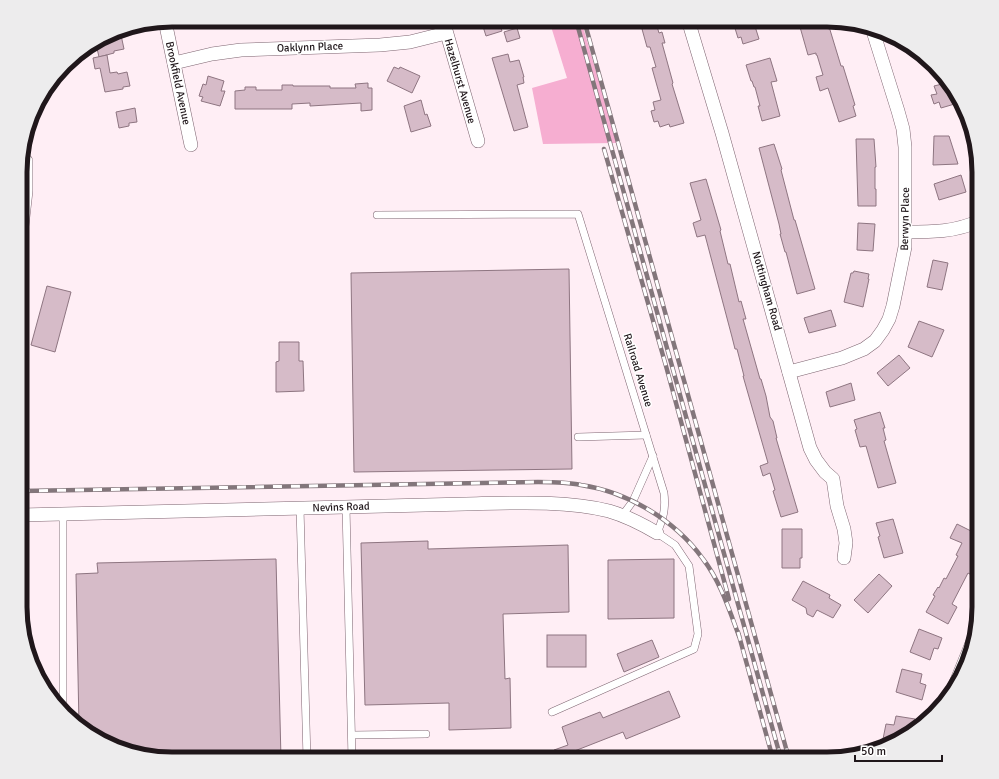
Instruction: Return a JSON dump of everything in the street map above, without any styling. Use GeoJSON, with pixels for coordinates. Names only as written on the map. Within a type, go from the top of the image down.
{"type":"FeatureCollection","features":[{"type":"Feature","properties":{"kind":"street","name":"Brookfield Avenue"},"geometry":{"type":"LineString","coordinates":[[166,27],[191,145]]}},
{"type":"Feature","properties":{"kind":"street","name":"Hazelhurst Avenue"},"geometry":{"type":"LineString","coordinates":[[445,27],[478,141]]}},
{"type":"Feature","properties":{"kind":"street","name":"Nottingham Road"},"geometry":{"type":"LineString","coordinates":[[690,27],[722,133],[810,448],[816,460],[825,472],[833,479],[837,506],[844,529],[846,543],[844,558]]}},
{"type":"Feature","properties":{"kind":"street","name":"Oaklynn Place"},"geometry":{"type":"LineString","coordinates":[[174,63],[212,54],[241,50],[380,45],[410,42],[446,33]]}},
{"type":"Feature","properties":{"kind":"street","name":"Berwyn Place"},"geometry":{"type":"LineString","coordinates":[[789,372],[854,354],[864,349],[875,341],[883,330],[893,306],[903,263],[906,232],[905,147],[903,129],[874,35]]}},
{"type":"Feature","properties":{"kind":"street"},"geometry":{"type":"LineString","coordinates":[[906,232],[946,231],[958,229],[972,224]]}},
{"type":"Feature","properties":{"kind":"street","name":"Nevins Road"},"geometry":{"type":"LineString","coordinates":[[27,515],[494,503],[536,504],[590,508],[622,516],[657,533]]}},
{"type":"Feature","properties":{"kind":"lane","name":"Railroad Avenue"},"geometry":{"type":"LineString","coordinates":[[377,215],[578,214],[664,493],[665,503],[663,520],[657,533]]}},
{"type":"Feature","properties":{"kind":"lane"},"geometry":{"type":"LineString","coordinates":[[578,437],[646,435]]}},
{"type":"Feature","properties":{"kind":"lane"},"geometry":{"type":"LineString","coordinates":[[622,516],[633,501],[653,456]]}},
{"type":"Feature","properties":{"kind":"lane"},"geometry":{"type":"LineString","coordinates":[[346,507],[352,752]]}},
{"type":"Feature","properties":{"kind":"lane"},"geometry":{"type":"LineString","coordinates":[[300,508],[307,752]]}},
{"type":"Feature","properties":{"kind":"lane"},"geometry":{"type":"LineString","coordinates":[[63,514],[63,703]]}},
{"type":"Feature","properties":{"kind":"lane"},"geometry":{"type":"LineString","coordinates":[[552,712],[694,649],[698,634],[689,566],[675,545],[657,533]]}},
{"type":"Feature","properties":{"kind":"lane"},"geometry":{"type":"LineString","coordinates":[[352,735],[426,734]]}},
{"type":"Feature","properties":{"kind":"shaded area"},"geometry":{"type":"Polygon","coordinates":[[[551,27],[583,27],[617,143],[543,144],[532,88],[567,78],[551,27]]]}},
{"type":"Feature","properties":{"kind":"building"},"geometry":{"type":"Polygon","coordinates":[[[483,27],[501,27],[502,31],[486,36],[483,27]]]}},
{"type":"Feature","properties":{"kind":"building"},"geometry":{"type":"Polygon","coordinates":[[[657,27],[659,33],[662,32],[665,43],[662,43],[673,83],[672,84],[684,123],[670,127],[669,124],[660,127],[658,121],[654,122],[651,111],[655,110],[653,102],[661,100],[652,68],[656,67],[650,47],[647,47],[642,29],[657,27]]]}},
{"type":"Feature","properties":{"kind":"building"},"geometry":{"type":"Polygon","coordinates":[[[735,27],[755,27],[759,39],[743,44],[741,37],[738,38],[735,27]]]}},
{"type":"Feature","properties":{"kind":"building"},"geometry":{"type":"Polygon","coordinates":[[[800,27],[829,27],[855,105],[853,106],[856,116],[839,122],[828,88],[820,91],[816,77],[823,75],[817,55],[816,53],[808,55],[800,27]]]}},
{"type":"Feature","properties":{"kind":"building"},"geometry":{"type":"Polygon","coordinates":[[[517,28],[520,38],[507,42],[504,32],[517,28]]]}},
{"type":"Feature","properties":{"kind":"building"},"geometry":{"type":"Polygon","coordinates":[[[121,36],[124,49],[99,57],[97,47],[121,36]]]}},
{"type":"Feature","properties":{"kind":"building"},"geometry":{"type":"Polygon","coordinates":[[[508,54],[510,62],[519,60],[524,77],[524,83],[517,85],[528,127],[514,131],[492,58],[508,54]]]}},
{"type":"Feature","properties":{"kind":"building"},"geometry":{"type":"Polygon","coordinates":[[[107,55],[110,73],[117,72],[118,74],[127,72],[130,86],[123,87],[123,89],[105,92],[100,68],[95,69],[93,58],[107,55]]]}},
{"type":"Feature","properties":{"kind":"building"},"geometry":{"type":"Polygon","coordinates":[[[770,58],[777,81],[771,82],[780,116],[762,121],[755,87],[751,81],[746,65],[770,58]]]}},
{"type":"Feature","properties":{"kind":"building"},"geometry":{"type":"Polygon","coordinates":[[[394,67],[399,69],[400,67],[420,76],[412,93],[387,81],[394,67]]]}},
{"type":"Feature","properties":{"kind":"building"},"geometry":{"type":"Polygon","coordinates":[[[208,76],[224,81],[221,91],[225,91],[220,106],[201,101],[203,97],[199,96],[203,84],[206,85],[208,76]]]}},
{"type":"Feature","properties":{"kind":"building"},"geometry":{"type":"Polygon","coordinates":[[[368,83],[368,88],[372,88],[372,110],[361,111],[361,103],[310,106],[310,103],[292,104],[292,109],[235,109],[235,91],[245,90],[245,87],[256,87],[256,90],[282,90],[282,85],[356,88],[355,84],[368,83]]]}},
{"type":"Feature","properties":{"kind":"building"},"geometry":{"type":"Polygon","coordinates":[[[942,84],[948,91],[955,104],[941,108],[939,102],[934,104],[931,95],[937,94],[934,86],[942,84]]]}},
{"type":"Feature","properties":{"kind":"building"},"geometry":{"type":"Polygon","coordinates":[[[421,100],[425,115],[427,114],[431,126],[411,132],[404,106],[421,100]]]}},
{"type":"Feature","properties":{"kind":"building"},"geometry":{"type":"Polygon","coordinates":[[[135,108],[137,122],[129,123],[129,126],[119,128],[116,112],[135,108]]]}},
{"type":"Feature","properties":{"kind":"building"},"geometry":{"type":"Polygon","coordinates":[[[934,136],[949,136],[958,164],[933,165],[934,136]]]}},
{"type":"Feature","properties":{"kind":"building"},"geometry":{"type":"Polygon","coordinates":[[[856,139],[874,139],[876,206],[858,206],[856,139]]]}},
{"type":"Feature","properties":{"kind":"building"},"geometry":{"type":"Polygon","coordinates":[[[774,144],[782,169],[781,170],[794,220],[815,289],[797,294],[780,234],[779,224],[759,148],[774,144]]]}},
{"type":"Feature","properties":{"kind":"building"},"geometry":{"type":"Polygon","coordinates":[[[961,175],[966,192],[939,200],[934,184],[961,175]]]}},
{"type":"Feature","properties":{"kind":"building"},"geometry":{"type":"Polygon","coordinates":[[[706,179],[721,230],[728,264],[730,264],[739,302],[741,301],[746,319],[743,319],[766,396],[770,417],[773,421],[776,438],[798,512],[781,517],[773,491],[775,490],[770,473],[763,476],[760,466],[768,463],[743,376],[737,349],[735,349],[705,235],[697,237],[693,223],[701,220],[690,183],[706,179]]]}},
{"type":"Feature","properties":{"kind":"building"},"geometry":{"type":"Polygon","coordinates":[[[858,223],[875,224],[873,251],[857,250],[858,223]]]}},
{"type":"Feature","properties":{"kind":"building"},"geometry":{"type":"Polygon","coordinates":[[[933,260],[948,263],[942,290],[927,287],[933,260]]]}},
{"type":"Feature","properties":{"kind":"building"},"geometry":{"type":"Polygon","coordinates":[[[569,269],[572,469],[354,472],[351,273],[569,269]]]}},
{"type":"Feature","properties":{"kind":"building"},"geometry":{"type":"Polygon","coordinates":[[[854,271],[869,274],[863,307],[844,302],[851,273],[854,271]]]}},
{"type":"Feature","properties":{"kind":"building"},"geometry":{"type":"Polygon","coordinates":[[[47,286],[71,292],[55,352],[31,345],[47,286]]]}},
{"type":"Feature","properties":{"kind":"building"},"geometry":{"type":"Polygon","coordinates":[[[831,310],[836,326],[809,333],[804,318],[831,310]]]}},
{"type":"Feature","properties":{"kind":"building"},"geometry":{"type":"Polygon","coordinates":[[[919,321],[944,330],[932,357],[908,347],[919,321]]]}},
{"type":"Feature","properties":{"kind":"building"},"geometry":{"type":"Polygon","coordinates":[[[279,342],[299,342],[299,361],[303,361],[304,391],[276,392],[276,362],[279,361],[279,342]]]}},
{"type":"Feature","properties":{"kind":"building"},"geometry":{"type":"Polygon","coordinates":[[[899,355],[910,368],[888,386],[877,373],[899,355]]]}},
{"type":"Feature","properties":{"kind":"building"},"geometry":{"type":"Polygon","coordinates":[[[851,383],[855,400],[830,407],[826,392],[851,383]]]}},
{"type":"Feature","properties":{"kind":"building"},"geometry":{"type":"Polygon","coordinates":[[[880,412],[885,428],[883,428],[886,440],[884,441],[896,483],[878,488],[866,446],[860,447],[854,420],[880,412]]]}},
{"type":"Feature","properties":{"kind":"building"},"geometry":{"type":"Polygon","coordinates":[[[893,519],[903,553],[884,558],[876,523],[893,519]]]}},
{"type":"Feature","properties":{"kind":"building"},"geometry":{"type":"Polygon","coordinates":[[[957,524],[972,532],[972,575],[968,573],[952,604],[957,607],[948,624],[926,612],[935,596],[933,595],[938,587],[939,588],[944,578],[946,579],[958,556],[956,555],[962,543],[950,538],[957,524]]]}},
{"type":"Feature","properties":{"kind":"building"},"geometry":{"type":"Polygon","coordinates":[[[782,529],[802,529],[802,558],[800,558],[800,568],[782,568],[782,529]]]}},
{"type":"Feature","properties":{"kind":"building"},"geometry":{"type":"Polygon","coordinates":[[[428,541],[428,549],[568,545],[569,612],[503,614],[505,679],[510,678],[511,728],[449,730],[449,703],[365,705],[361,543],[428,541]]]}},
{"type":"Feature","properties":{"kind":"building"},"geometry":{"type":"Polygon","coordinates":[[[276,559],[281,752],[153,751],[134,747],[117,741],[99,733],[79,718],[76,574],[98,573],[97,563],[276,559]]]}},
{"type":"Feature","properties":{"kind":"building"},"geometry":{"type":"Polygon","coordinates":[[[674,559],[674,618],[608,619],[608,560],[674,559]]]}},
{"type":"Feature","properties":{"kind":"building"},"geometry":{"type":"Polygon","coordinates":[[[879,574],[892,586],[868,613],[854,600],[879,574]]]}},
{"type":"Feature","properties":{"kind":"building"},"geometry":{"type":"Polygon","coordinates":[[[803,581],[830,595],[829,598],[841,605],[833,618],[817,610],[813,617],[807,614],[806,608],[792,600],[803,581]]]}},
{"type":"Feature","properties":{"kind":"building"},"geometry":{"type":"Polygon","coordinates":[[[919,629],[942,638],[938,649],[934,648],[930,660],[910,652],[919,629]]]}},
{"type":"Feature","properties":{"kind":"building"},"geometry":{"type":"Polygon","coordinates":[[[547,635],[586,635],[586,667],[547,667],[547,635]]]}},
{"type":"Feature","properties":{"kind":"building"},"geometry":{"type":"Polygon","coordinates":[[[652,640],[659,657],[624,672],[617,654],[652,640]]]}},
{"type":"Feature","properties":{"kind":"building"},"geometry":{"type":"Polygon","coordinates":[[[902,669],[922,674],[920,683],[926,685],[922,700],[896,692],[902,669]]]}},
{"type":"Feature","properties":{"kind":"building"},"geometry":{"type":"Polygon","coordinates":[[[669,691],[680,717],[626,739],[623,732],[572,752],[555,752],[554,750],[568,745],[562,727],[600,712],[603,718],[669,691]]]}},
{"type":"Feature","properties":{"kind":"building"},"geometry":{"type":"Polygon","coordinates":[[[896,716],[915,719],[915,722],[900,733],[886,739],[883,739],[886,724],[894,725],[896,716]]]}},
{"type":"Feature","properties":{"kind":"railway"},"geometry":{"type":"LineString","coordinates":[[578,27],[779,752]]}},
{"type":"Feature","properties":{"kind":"railway"},"geometry":{"type":"LineString","coordinates":[[586,27],[787,752]]}},
{"type":"Feature","properties":{"kind":"railway"},"geometry":{"type":"LineString","coordinates":[[604,149],[666,366],[729,599]]}},
{"type":"Feature","properties":{"kind":"railway"},"geometry":{"type":"LineString","coordinates":[[27,491],[538,482],[581,485],[616,494],[633,501],[664,520],[679,532],[692,545],[709,568],[724,596],[739,636]]}},
{"type":"Feature","properties":{"kind":"railway"},"geometry":{"type":"LineString","coordinates":[[738,632],[771,752]]}}]}
